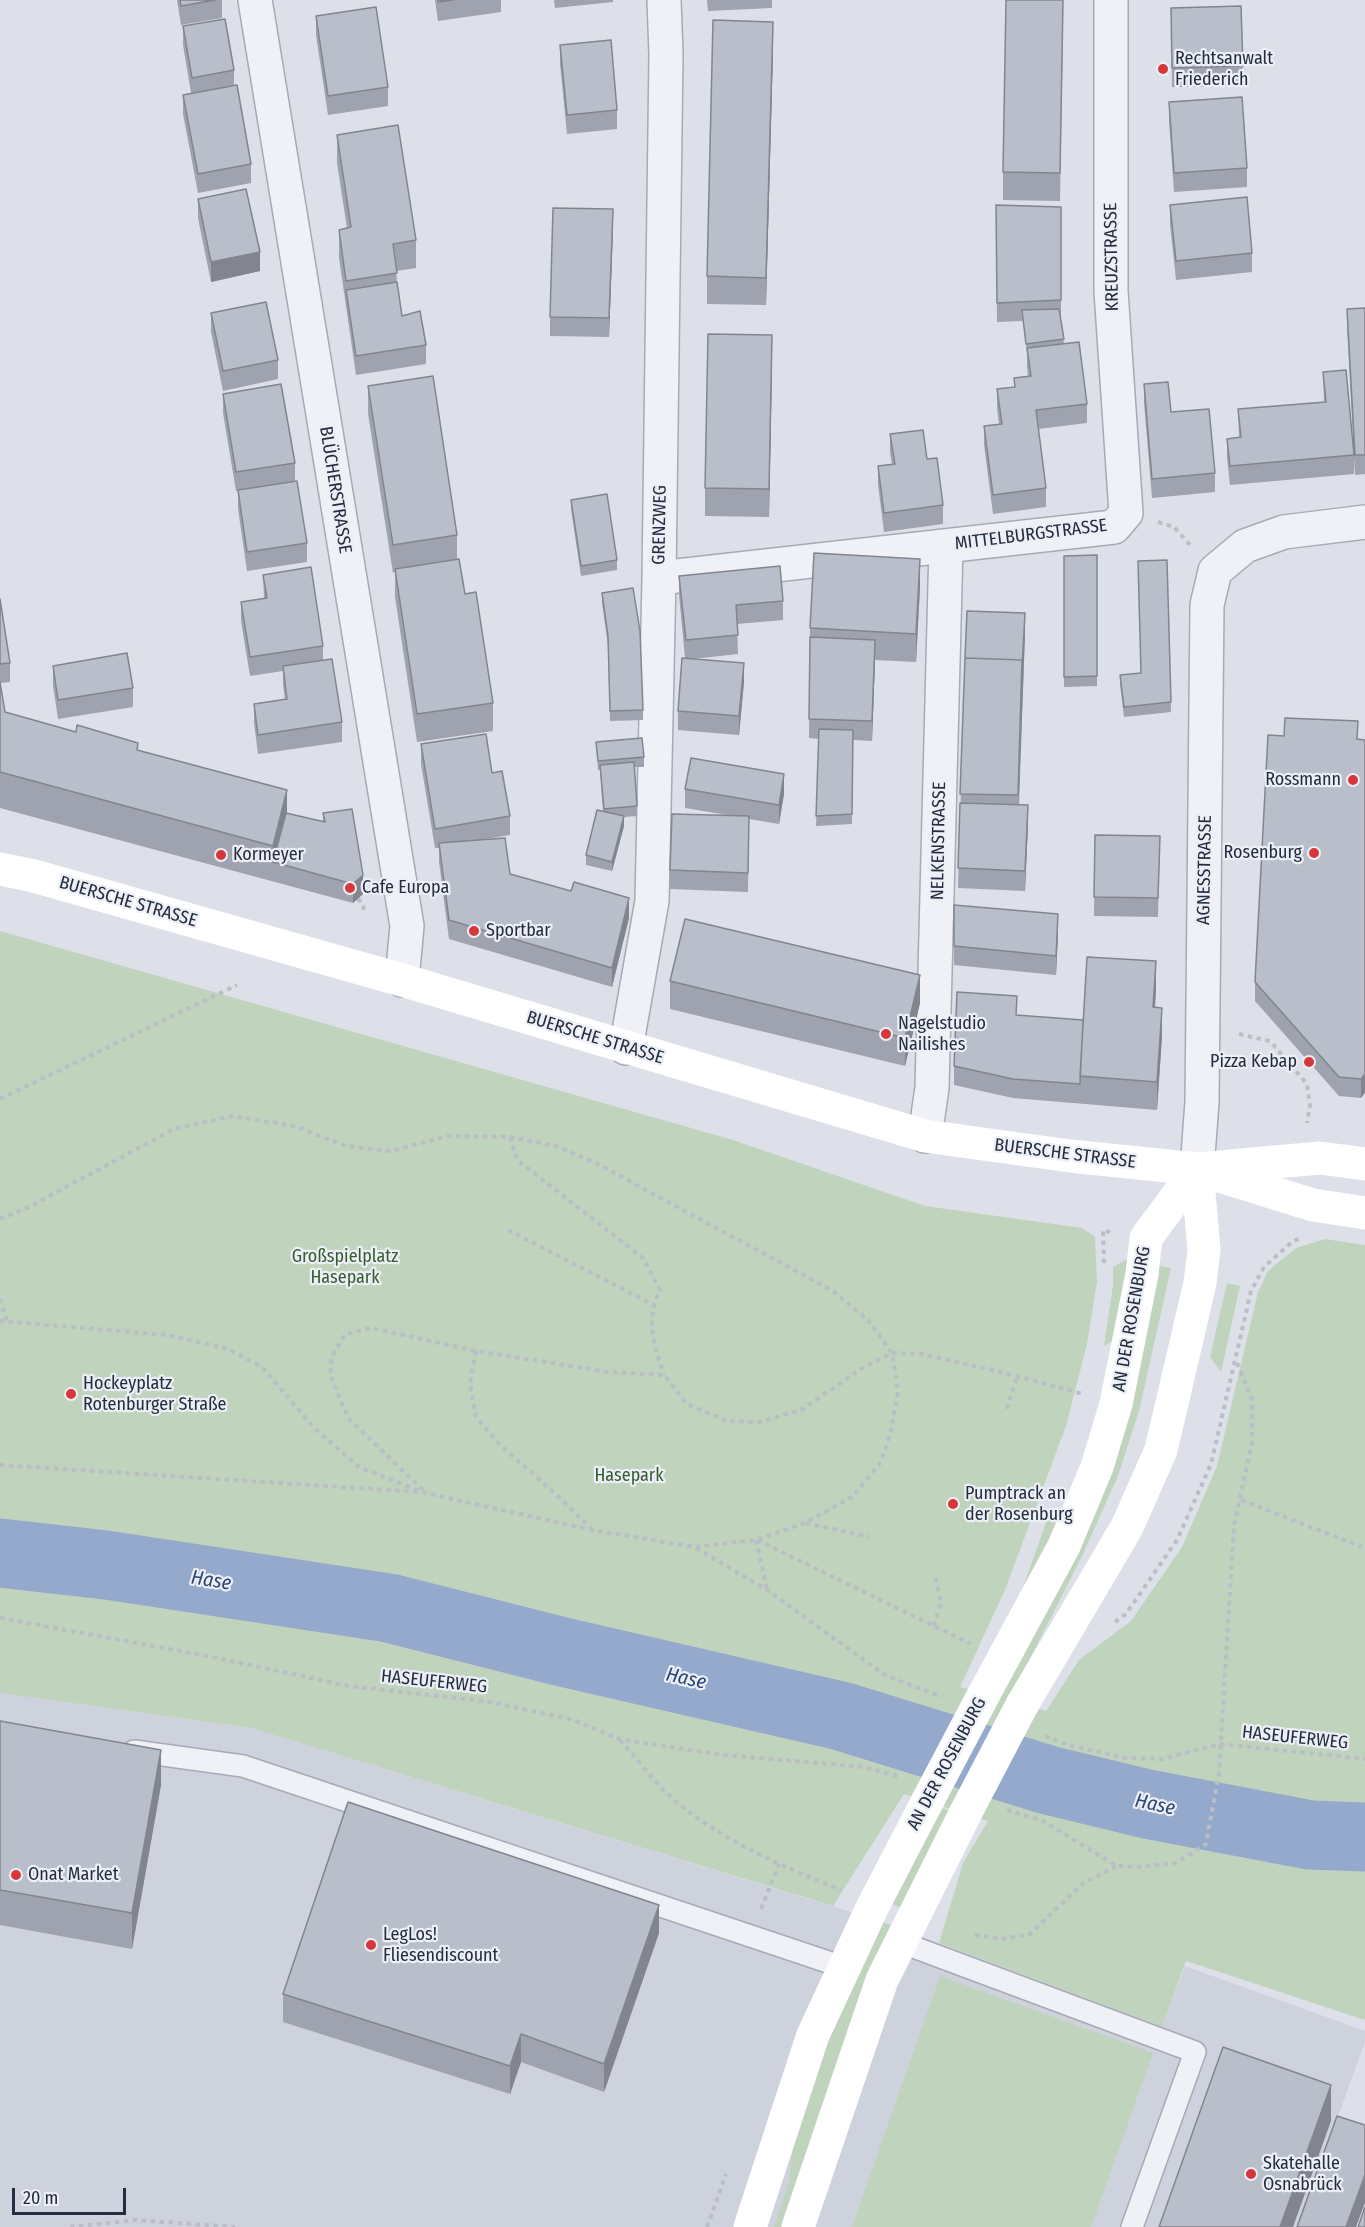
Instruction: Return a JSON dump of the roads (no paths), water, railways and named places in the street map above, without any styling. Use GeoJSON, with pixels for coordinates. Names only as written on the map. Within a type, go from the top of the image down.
{"type":"FeatureCollection","features":[{"type":"Feature","properties":{"kind":"street","name":"BLÜCHERSTRASSE"},"geometry":{"type":"LineString","coordinates":[[255,0],[407,926],[402,980]]}},
{"type":"Feature","properties":{"kind":"street","name":"GRENZWEG"},"geometry":{"type":"LineString","coordinates":[[626,1048],[652,900],[666,54],[664,0]]}},
{"type":"Feature","properties":{"kind":"street","name":"KREUZSTRASSE"},"geometry":{"type":"LineString","coordinates":[[1111,0],[1111,291],[1126,513]]}},
{"type":"Feature","properties":{"kind":"street","name":"MITTELBURGSTRASSE"},"geometry":{"type":"LineString","coordinates":[[659,578],[1114,527],[1126,513]]}},
{"type":"Feature","properties":{"kind":"street","name":"AGNESSTRASSE"},"geometry":{"type":"LineString","coordinates":[[1197,1169],[1202,1102],[1207,605],[1215,571],[1245,546],[1284,532],[1365,522]]}},
{"type":"Feature","properties":{"kind":"street","name":"NELKENSTRASSE"},"geometry":{"type":"LineString","coordinates":[[925,1136],[932,1088],[946,546]]}},
{"type":"Feature","properties":{"kind":"street","name":"BUERSCHE STRASSE"},"geometry":{"type":"LineString","coordinates":[[0,870],[34,876],[402,980],[925,1136],[1070,1156],[1197,1169]]}},
{"type":"Feature","properties":{"kind":"street"},"geometry":{"type":"LineString","coordinates":[[1197,1169],[1320,1158],[1365,1164]]}},
{"type":"Feature","properties":{"kind":"street"},"geometry":{"type":"LineString","coordinates":[[1197,1169],[1313,1205],[1365,1212]]}},
{"type":"Feature","properties":{"kind":"street"},"geometry":{"type":"LineString","coordinates":[[798,2227],[882,1980],[1022,1705],[1127,1527],[1161,1450],[1200,1283],[1204,1250],[1197,1169]]}},
{"type":"Feature","properties":{"kind":"street","name":"AN DER ROSENBURG"},"geometry":{"type":"LineString","coordinates":[[750,2227],[813,2035],[843,1967],[927,1802],[1064,1546],[1097,1467],[1116,1404],[1142,1274],[1146,1238],[1197,1169]]}},
{"type":"Feature","properties":{"kind":"lane"},"geometry":{"type":"LineString","coordinates":[[115,1748],[243,1766],[843,1967]]}},
{"type":"Feature","properties":{"kind":"lane"},"geometry":{"type":"LineString","coordinates":[[900,1942],[1195,2052],[1132,2227]]}},
{"type":"Feature","properties":{"kind":"waterway","name":"Hase"},"geometry":{"type":"LineString","coordinates":[[0,1553],[106,1565],[389,1608],[563,1652],[841,1716],[1048,1780],[1147,1804],[1310,1835],[1365,1837]]}},
{"type":"Feature","properties":{"kind":"place","name":"Rechtsanwalt Friederich"},"geometry":{"type":"Point","coordinates":[1163,69]}},
{"type":"Feature","properties":{"kind":"place","name":"Rossmann"},"geometry":{"type":"Point","coordinates":[1353,780]}},
{"type":"Feature","properties":{"kind":"place","name":"Rosenburg"},"geometry":{"type":"Point","coordinates":[1314,853]}},
{"type":"Feature","properties":{"kind":"place","name":"Kormeyer"},"geometry":{"type":"Point","coordinates":[221,855]}},
{"type":"Feature","properties":{"kind":"place","name":"Cafe Europa"},"geometry":{"type":"Point","coordinates":[350,888]}},
{"type":"Feature","properties":{"kind":"place","name":"Sportbar"},"geometry":{"type":"Point","coordinates":[474,931]}},
{"type":"Feature","properties":{"kind":"place","name":"Nagelstudio Nailishes"},"geometry":{"type":"Point","coordinates":[886,1034]}},
{"type":"Feature","properties":{"kind":"place","name":"Pizza Kebap"},"geometry":{"type":"Point","coordinates":[1309,1062]}},
{"type":"Feature","properties":{"kind":"place","name":"Hockeyplatz Rotenburger Straße"},"geometry":{"type":"Point","coordinates":[71,1394]}},
{"type":"Feature","properties":{"kind":"place","name":"Pumptrack an der Rosenburg"},"geometry":{"type":"Point","coordinates":[953,1504]}},
{"type":"Feature","properties":{"kind":"place","name":"Onat Market"},"geometry":{"type":"Point","coordinates":[16,1875]}},
{"type":"Feature","properties":{"kind":"place","name":"LegLos! Fliesendiscount"},"geometry":{"type":"Point","coordinates":[371,1945]}},
{"type":"Feature","properties":{"kind":"place","name":"Skatehalle Osnabrück"},"geometry":{"type":"Point","coordinates":[1251,2174]}},
{"type":"Feature","properties":{"kind":"park label","name":"Großspielplatz Hasepark"},"geometry":{"type":"Point","coordinates":[345,1267]}},
{"type":"Feature","properties":{"kind":"park label","name":"Hasepark"},"geometry":{"type":"Point","coordinates":[629,1476]}}]}
